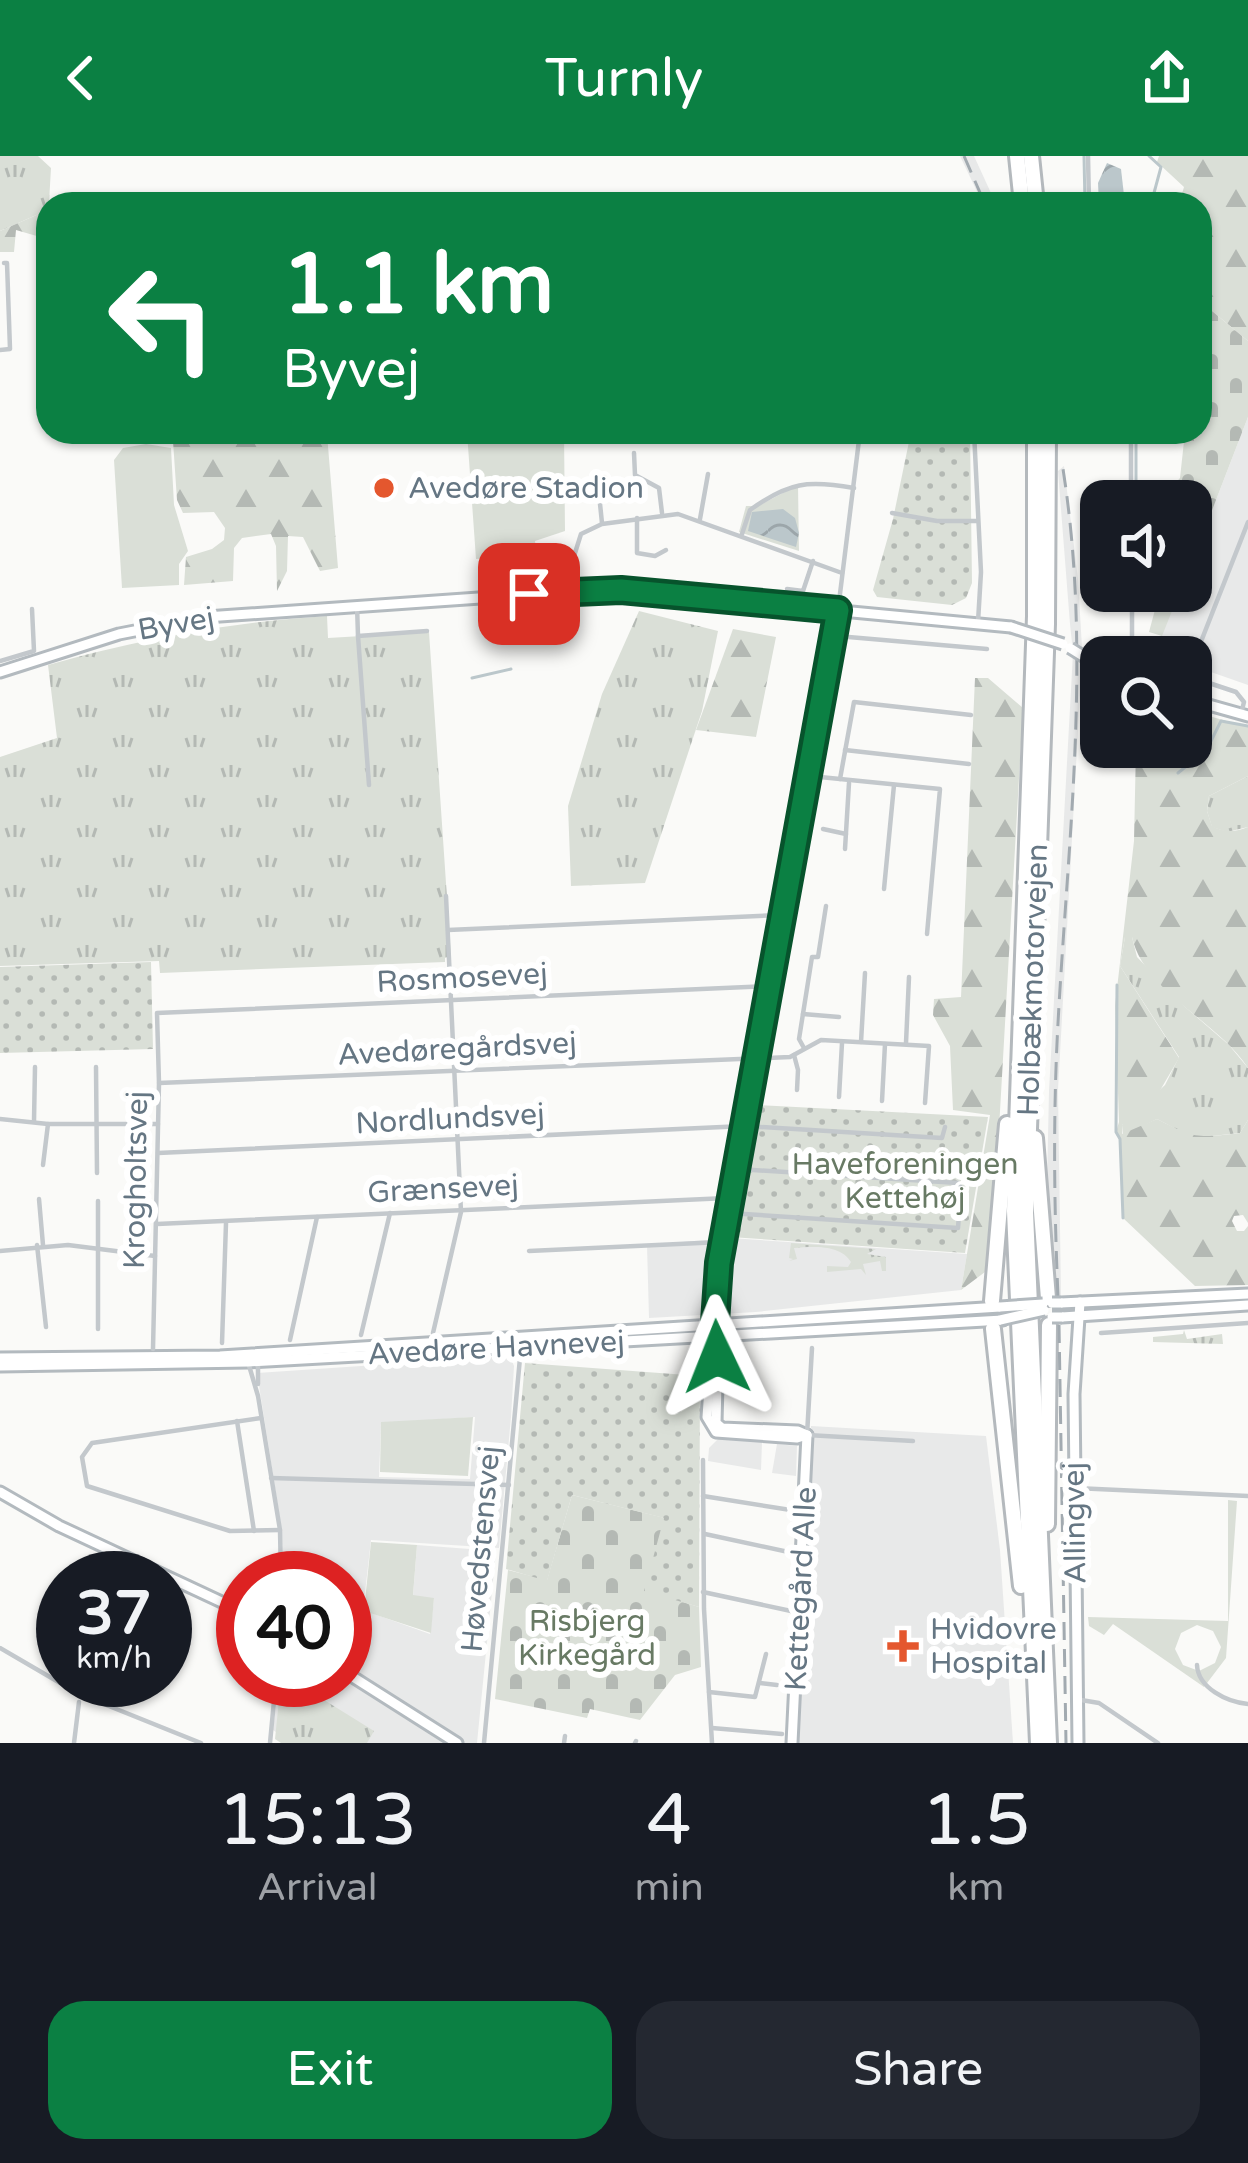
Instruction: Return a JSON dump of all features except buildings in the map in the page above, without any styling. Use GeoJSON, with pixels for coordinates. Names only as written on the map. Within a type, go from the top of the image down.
{"type":"FeatureCollection","features":[{"type":"Feature","properties":{"kind":"highway"},"geometry":{"type":"LineString","coordinates":[[1017,156],[1021,192]]}},
{"type":"Feature","properties":{"kind":"highway"},"geometry":{"type":"LineString","coordinates":[[1031,156],[1035,192]]}},
{"type":"Feature","properties":{"kind":"highway","name":"Holbækmotorvejen"},"geometry":{"type":"LineString","coordinates":[[1035,444],[1035,616],[1014,1157],[1035,1743]]}},
{"type":"Feature","properties":{"kind":"highway","name":"Holbækmotorvejen"},"geometry":{"type":"LineString","coordinates":[[1048,444],[1045,707],[1029,1055],[1027,1294],[1049,1743]]}},
{"type":"Feature","properties":{"kind":"highway"},"geometry":{"type":"LineString","coordinates":[[1020,988],[996,1314],[1035,1743]]}},
{"type":"Feature","properties":{"kind":"highway"},"geometry":{"type":"LineString","coordinates":[[1029,1055],[1050,1311],[1046,1542],[1041,1576]]}},
{"type":"Feature","properties":{"kind":"street"},"geometry":{"type":"LineString","coordinates":[[1088,156],[1089,192]]}},
{"type":"Feature","properties":{"kind":"street"},"geometry":{"type":"LineString","coordinates":[[0,350],[10,350],[8,263],[4,263]]}},
{"type":"Feature","properties":{"kind":"street"},"geometry":{"type":"LineString","coordinates":[[859,444],[838,610],[723,1241],[707,1417],[712,1429],[727,1434],[913,1441]]}},
{"type":"Feature","properties":{"kind":"street"},"geometry":{"type":"LineString","coordinates":[[974,444],[978,622]]}},
{"type":"Feature","properties":{"kind":"street"},"geometry":{"type":"LineString","coordinates":[[1131,444],[1131,480]]}},
{"type":"Feature","properties":{"kind":"street"},"geometry":{"type":"LineString","coordinates":[[634,453],[635,475],[658,488],[662,514]]}},
{"type":"Feature","properties":{"kind":"street"},"geometry":{"type":"LineString","coordinates":[[597,475],[602,524]]}},
{"type":"Feature","properties":{"kind":"street"},"geometry":{"type":"LineString","coordinates":[[700,519],[708,475]]}},
{"type":"Feature","properties":{"kind":"street"},"geometry":{"type":"LineString","coordinates":[[741,536],[750,510],[792,484],[820,482],[854,488]]}},
{"type":"Feature","properties":{"kind":"street"},"geometry":{"type":"LineString","coordinates":[[562,591],[578,538],[602,524],[662,514],[700,519],[842,573]]}},
{"type":"Feature","properties":{"kind":"street"},"geometry":{"type":"LineString","coordinates":[[892,514],[937,521],[976,520]]}},
{"type":"Feature","properties":{"kind":"street"},"geometry":{"type":"LineString","coordinates":[[637,518],[637,553],[655,556],[666,550]]}},
{"type":"Feature","properties":{"kind":"street"},"geometry":{"type":"LineString","coordinates":[[1203,636],[1248,523]]}},
{"type":"Feature","properties":{"kind":"street"},"geometry":{"type":"LineString","coordinates":[[787,589],[803,591],[813,560]]}},
{"type":"Feature","properties":{"kind":"street","name":"Byvej"},"geometry":{"type":"LineString","coordinates":[[0,672],[118,634],[206,617],[562,591],[654,591],[978,622],[1011,627],[1080,654]]}},
{"type":"Feature","properties":{"kind":"street"},"geometry":{"type":"LineString","coordinates":[[357,605],[369,785]]}},
{"type":"Feature","properties":{"kind":"street"},"geometry":{"type":"LineString","coordinates":[[0,661],[34,651],[32,608]]}},
{"type":"Feature","properties":{"kind":"street"},"geometry":{"type":"LineString","coordinates":[[358,636],[427,631]]}},
{"type":"Feature","properties":{"kind":"street"},"geometry":{"type":"LineString","coordinates":[[832,635],[987,649]]}},
{"type":"Feature","properties":{"kind":"street"},"geometry":{"type":"LineString","coordinates":[[1212,684],[1239,694],[1245,715],[1212,706]]}},
{"type":"Feature","properties":{"kind":"street"},"geometry":{"type":"LineString","coordinates":[[840,779],[854,702],[971,715]]}},
{"type":"Feature","properties":{"kind":"street"},"geometry":{"type":"LineString","coordinates":[[845,751],[969,764]]}},
{"type":"Feature","properties":{"kind":"street"},"geometry":{"type":"LineString","coordinates":[[806,775],[940,789],[927,934]]}},
{"type":"Feature","properties":{"kind":"street"},"geometry":{"type":"LineString","coordinates":[[845,849],[849,780]]}},
{"type":"Feature","properties":{"kind":"street"},"geometry":{"type":"LineString","coordinates":[[884,889],[894,785]]}},
{"type":"Feature","properties":{"kind":"street"},"geometry":{"type":"LineString","coordinates":[[823,830],[846,834]]}},
{"type":"Feature","properties":{"kind":"street"},"geometry":{"type":"LineString","coordinates":[[433,1333],[461,1209],[446,896]]}},
{"type":"Feature","properties":{"kind":"street"},"geometry":{"type":"LineString","coordinates":[[805,1049],[799,1039],[826,906]]}},
{"type":"Feature","properties":{"kind":"street"},"geometry":{"type":"LineString","coordinates":[[448,930],[781,915]]}},
{"type":"Feature","properties":{"kind":"street"},"geometry":{"type":"LineString","coordinates":[[861,1042],[865,973]]}},
{"type":"Feature","properties":{"kind":"street"},"geometry":{"type":"LineString","coordinates":[[906,1045],[909,977]]}},
{"type":"Feature","properties":{"kind":"street","name":"Rosmosevej"},"geometry":{"type":"LineString","coordinates":[[157,1013],[769,986]]}},
{"type":"Feature","properties":{"kind":"street","name":"Krogholtsvej"},"geometry":{"type":"LineString","coordinates":[[153,1348],[157,1013]]}},
{"type":"Feature","properties":{"kind":"street"},"geometry":{"type":"LineString","coordinates":[[803,1015],[839,1016]]}},
{"type":"Feature","properties":{"kind":"street"},"geometry":{"type":"LineString","coordinates":[[797,1090],[794,1055],[821,1040],[929,1046],[925,1103]]}},
{"type":"Feature","properties":{"kind":"street"},"geometry":{"type":"LineString","coordinates":[[839,1097],[842,1041]]}},
{"type":"Feature","properties":{"kind":"street"},"geometry":{"type":"LineString","coordinates":[[882,1101],[885,1043]]}},
{"type":"Feature","properties":{"kind":"street","name":"Avedøregårdsvej"},"geometry":{"type":"LineString","coordinates":[[159,1084],[794,1055]]}},
{"type":"Feature","properties":{"kind":"street"},"geometry":{"type":"LineString","coordinates":[[96,1066],[97,1173]]}},
{"type":"Feature","properties":{"kind":"street"},"geometry":{"type":"LineString","coordinates":[[34,1123],[35,1067]]}},
{"type":"Feature","properties":{"kind":"street"},"geometry":{"type":"LineString","coordinates":[[0,1119],[158,1124]]}},
{"type":"Feature","properties":{"kind":"street"},"geometry":{"type":"LineString","coordinates":[[43,1165],[48,1124]]}},
{"type":"Feature","properties":{"kind":"street","name":"Nordlundsvej"},"geometry":{"type":"LineString","coordinates":[[158,1153],[744,1126],[942,1138],[945,1127]]}},
{"type":"Feature","properties":{"kind":"street"},"geometry":{"type":"LineString","coordinates":[[729,1214],[958,1228],[958,1183],[738,1169]]}},
{"type":"Feature","properties":{"kind":"street"},"geometry":{"type":"LineString","coordinates":[[39,1198],[46,1327]]}},
{"type":"Feature","properties":{"kind":"street","name":"Grænsevej"},"geometry":{"type":"LineString","coordinates":[[156,1224],[732,1198]]}},
{"type":"Feature","properties":{"kind":"street"},"geometry":{"type":"LineString","coordinates":[[98,1201],[98,1329]]}},
{"type":"Feature","properties":{"kind":"street"},"geometry":{"type":"LineString","coordinates":[[361,1335],[390,1213]]}},
{"type":"Feature","properties":{"kind":"street"},"geometry":{"type":"LineString","coordinates":[[290,1340],[318,1216]]}},
{"type":"Feature","properties":{"kind":"street"},"geometry":{"type":"LineString","coordinates":[[222,1343],[226,1220]]}},
{"type":"Feature","properties":{"kind":"street"},"geometry":{"type":"LineString","coordinates":[[529,1251],[723,1241]]}},
{"type":"Feature","properties":{"kind":"street"},"geometry":{"type":"LineString","coordinates":[[0,1251],[40,1245],[155,1256]]}},
{"type":"Feature","properties":{"kind":"street","name":"Avedøre Havnevej"},"geometry":{"type":"LineString","coordinates":[[1050,1311],[1080,1302],[1248,1294]]}},
{"type":"Feature","properties":{"kind":"street","name":"Allingvej"},"geometry":{"type":"LineString","coordinates":[[1078,1743],[1074,1394],[1080,1302]]}},
{"type":"Feature","properties":{"kind":"street","name":"Avedøre Havnevej"},"geometry":{"type":"LineString","coordinates":[[0,1362],[220,1356],[715,1324],[1050,1311],[1079,1316],[1248,1305]]}},
{"type":"Feature","properties":{"kind":"street","name":"Avedøre Havnevej"},"geometry":{"type":"LineString","coordinates":[[0,1362],[253,1362],[714,1337],[996,1314]]}},
{"type":"Feature","properties":{"kind":"street"},"geometry":{"type":"LineString","coordinates":[[1101,1333],[1248,1323]]}},
{"type":"Feature","properties":{"kind":"street","name":"Kettegård Alle"},"geometry":{"type":"LineString","coordinates":[[792,1743],[812,1348]]}},
{"type":"Feature","properties":{"kind":"street","name":"Høvedstensvej"},"geometry":{"type":"LineString","coordinates":[[484,1743],[520,1358]]}},
{"type":"Feature","properties":{"kind":"street"},"geometry":{"type":"LineString","coordinates":[[253,1362],[280,1551]]}},
{"type":"Feature","properties":{"kind":"street"},"geometry":{"type":"LineString","coordinates":[[261,1418],[92,1443],[82,1456],[87,1486],[230,1532],[280,1530]]}},
{"type":"Feature","properties":{"kind":"street"},"geometry":{"type":"LineString","coordinates":[[237,1420],[254,1532]]}},
{"type":"Feature","properties":{"kind":"street"},"geometry":{"type":"LineString","coordinates":[[703,1460],[703,1592],[712,1743]]}},
{"type":"Feature","properties":{"kind":"street"},"geometry":{"type":"LineString","coordinates":[[272,1478],[508,1485]]}},
{"type":"Feature","properties":{"kind":"street"},"geometry":{"type":"LineString","coordinates":[[1075,1488],[1248,1496]]}},
{"type":"Feature","properties":{"kind":"street"},"geometry":{"type":"LineString","coordinates":[[0,1492],[59,1526],[216,1599]]}},
{"type":"Feature","properties":{"kind":"street"},"geometry":{"type":"LineString","coordinates":[[704,1496],[797,1511]]}},
{"type":"Feature","properties":{"kind":"street"},"geometry":{"type":"LineString","coordinates":[[704,1534],[793,1553]]}},
{"type":"Feature","properties":{"kind":"street"},"geometry":{"type":"LineString","coordinates":[[703,1592],[790,1611]]}},
{"type":"Feature","properties":{"kind":"street"},"geometry":{"type":"LineString","coordinates":[[0,1648],[80,1694],[202,1743]]}},
{"type":"Feature","properties":{"kind":"street"},"geometry":{"type":"LineString","coordinates":[[710,1692],[755,1697],[766,1654]]}},
{"type":"Feature","properties":{"kind":"street"},"geometry":{"type":"LineString","coordinates":[[1197,1665],[1205,1684],[1229,1701],[1248,1704]]}},
{"type":"Feature","properties":{"kind":"street"},"geometry":{"type":"LineString","coordinates":[[760,1683],[777,1684]]}},
{"type":"Feature","properties":{"kind":"street"},"geometry":{"type":"LineString","coordinates":[[372,1689],[457,1743]]}},
{"type":"Feature","properties":{"kind":"street"},"geometry":{"type":"LineString","coordinates":[[1077,1701],[1099,1702],[1158,1743]]}},
{"type":"Feature","properties":{"kind":"street"},"geometry":{"type":"LineString","coordinates":[[74,1743],[78,1707]]}},
{"type":"Feature","properties":{"kind":"street"},"geometry":{"type":"LineString","coordinates":[[270,1743],[273,1707]]}},
{"type":"Feature","properties":{"kind":"street"},"geometry":{"type":"LineString","coordinates":[[712,1728],[782,1734]]}},
{"type":"Feature","properties":{"kind":"street"},"geometry":{"type":"LineString","coordinates":[[172,1743],[174,1733]]}},
{"type":"Feature","properties":{"kind":"shaded area"},"geometry":{"type":"Polygon","coordinates":[[[960,156],[974,156],[990,192],[977,192],[960,156]]]}},
{"type":"Feature","properties":{"kind":"shaded area"},"geometry":{"type":"Polygon","coordinates":[[[1248,417],[1248,685],[1212,672],[1212,636],[1160,636],[1171,612],[1212,612],[1212,510],[1248,417]]]}},
{"type":"Feature","properties":{"kind":"shaded area"},"geometry":{"type":"Polygon","coordinates":[[[1064,466],[1078,579],[1080,647],[1072,643],[1058,471],[1064,466]]]}},
{"type":"Feature","properties":{"kind":"shaded area"},"geometry":{"type":"Polygon","coordinates":[[[1073,653],[1080,658],[1080,695],[1058,1090],[1061,1295],[1054,1297],[1047,1182],[1073,653]]]}},
{"type":"Feature","properties":{"kind":"shaded area"},"geometry":{"type":"Polygon","coordinates":[[[730,1238],[967,1254],[961,1290],[649,1318],[647,1245],[730,1238]]]}},
{"type":"Feature","properties":{"kind":"shaded area"},"geometry":{"type":"Polygon","coordinates":[[[510,1356],[514,1366],[499,1548],[371,1540],[370,1551],[282,1551],[257,1373],[510,1356]],[[475,1417],[381,1423],[379,1477],[470,1479],[475,1417]]]}},
{"type":"Feature","properties":{"kind":"shaded area","name":"Hvidovre Hospital"},"geometry":{"type":"Polygon","coordinates":[[[811,1426],[986,1436],[1000,1550],[1013,1743],[795,1743],[811,1426]]]}},
{"type":"Feature","properties":{"kind":"shaded area"},"geometry":{"type":"Polygon","coordinates":[[[719,1438],[762,1442],[761,1470],[708,1461],[709,1448],[719,1438]]]}},
{"type":"Feature","properties":{"kind":"shaded area"},"geometry":{"type":"Polygon","coordinates":[[[777,1444],[797,1446],[796,1476],[772,1473],[777,1444]]]}},
{"type":"Feature","properties":{"kind":"shaded area"},"geometry":{"type":"Polygon","coordinates":[[[417,1545],[496,1551],[477,1743],[292,1743],[273,1730],[276,1707],[372,1707],[372,1613],[430,1634],[434,1599],[413,1596],[417,1545]]]}},
{"type":"Feature","properties":{"kind":"green space"},"geometry":{"type":"Polygon","coordinates":[[[0,156],[38,156],[51,168],[50,192],[36,192],[36,215],[0,231],[0,156]]]}},
{"type":"Feature","properties":{"kind":"green space"},"geometry":{"type":"Polygon","coordinates":[[[1159,156],[1248,156],[1248,341],[1212,311],[1212,192],[1183,192],[1184,187],[1157,162],[1159,156]]]}},
{"type":"Feature","properties":{"kind":"green space"},"geometry":{"type":"Polygon","coordinates":[[[36,215],[36,236],[16,230],[14,252],[0,252],[0,231],[36,215]]]}},
{"type":"Feature","properties":{"kind":"green space"},"geometry":{"type":"Polygon","coordinates":[[[1212,311],[1248,341],[1248,417],[1212,510],[1212,480],[1178,480],[1184,444],[1212,444],[1212,311]]]}},
{"type":"Feature","properties":{"kind":"green space"},"geometry":{"type":"Polygon","coordinates":[[[146,444],[171,448],[174,505],[188,551],[179,564],[179,585],[122,588],[114,460],[123,448],[146,444]]]}},
{"type":"Feature","properties":{"kind":"green space"},"geometry":{"type":"Polygon","coordinates":[[[173,444],[328,444],[338,568],[320,571],[303,537],[288,536],[287,571],[277,591],[276,546],[271,534],[242,538],[234,548],[233,581],[184,585],[186,557],[212,549],[224,540],[225,528],[214,512],[183,513],[177,500],[173,444]]]}},
{"type":"Feature","properties":{"kind":"green space"},"geometry":{"type":"Polygon","coordinates":[[[468,444],[564,444],[565,531],[535,541],[537,555],[476,559],[468,444]]]}},
{"type":"Feature","properties":{"kind":"green space"},"geometry":{"type":"Polygon","coordinates":[[[909,444],[970,444],[972,583],[966,598],[952,605],[877,597],[873,590],[909,444]]]}},
{"type":"Feature","properties":{"kind":"green space"},"geometry":{"type":"Polygon","coordinates":[[[798,485],[799,551],[739,532],[746,506],[758,506],[798,485]]]}},
{"type":"Feature","properties":{"kind":"green space"},"geometry":{"type":"Polygon","coordinates":[[[639,611],[718,631],[702,711],[645,883],[571,886],[568,806],[602,694],[639,611]]]}},
{"type":"Feature","properties":{"kind":"green space"},"geometry":{"type":"Polygon","coordinates":[[[1154,612],[1172,612],[1162,636],[1149,632],[1154,612]]]}},
{"type":"Feature","properties":{"kind":"green space"},"geometry":{"type":"Polygon","coordinates":[[[327,616],[328,638],[429,632],[451,957],[445,962],[160,973],[159,961],[0,966],[0,757],[57,738],[48,665],[186,633],[327,616]]]}},
{"type":"Feature","properties":{"kind":"green space"},"geometry":{"type":"Polygon","coordinates":[[[733,629],[776,637],[756,737],[696,730],[733,629]]]}},
{"type":"Feature","properties":{"kind":"green space"},"geometry":{"type":"Polygon","coordinates":[[[975,678],[988,678],[1023,708],[995,1199],[985,1272],[961,1290],[990,1115],[953,1110],[950,1046],[933,1015],[934,999],[961,997],[975,678]]]}},
{"type":"Feature","properties":{"kind":"green space"},"geometry":{"type":"Polygon","coordinates":[[[1212,717],[1248,727],[1248,776],[1209,796],[1207,811],[1217,828],[1248,827],[1248,1068],[1151,974],[1132,937],[1125,937],[1120,966],[1179,1058],[1148,1111],[1122,1125],[1122,1134],[1157,1119],[1197,1135],[1226,1135],[1240,1133],[1248,1120],[1248,1223],[1243,1215],[1232,1221],[1237,1231],[1248,1226],[1248,1285],[1195,1286],[1123,1218],[1116,1132],[1115,1006],[1134,841],[1136,768],[1212,768],[1212,717]]]}},
{"type":"Feature","properties":{"kind":"green space"},"geometry":{"type":"Polygon","coordinates":[[[1248,776],[1248,827],[1227,832],[1212,827],[1209,796],[1248,776]]]}},
{"type":"Feature","properties":{"kind":"green space"},"geometry":{"type":"Polygon","coordinates":[[[1125,937],[1132,937],[1137,957],[1248,1068],[1248,1120],[1240,1133],[1193,1138],[1157,1119],[1123,1136],[1122,1125],[1165,1085],[1179,1057],[1120,966],[1125,937]]]}},
{"type":"Feature","properties":{"kind":"green space"},"geometry":{"type":"Polygon","coordinates":[[[151,962],[153,1049],[0,1053],[0,967],[151,962]]]}},
{"type":"Feature","properties":{"kind":"green space","name":"Haveforeningen Kettehøj"},"geometry":{"type":"Polygon","coordinates":[[[756,1105],[988,1117],[965,1253],[730,1237],[756,1105]]]}},
{"type":"Feature","properties":{"kind":"green space"},"geometry":{"type":"Polygon","coordinates":[[[791,1243],[876,1249],[867,1254],[886,1257],[886,1271],[880,1261],[863,1264],[866,1275],[861,1269],[827,1272],[827,1266],[848,1267],[851,1262],[827,1248],[794,1248],[797,1259],[789,1261],[793,1259],[789,1258],[791,1243]]]}},
{"type":"Feature","properties":{"kind":"green space"},"geometry":{"type":"Polygon","coordinates":[[[1184,1330],[1187,1339],[1222,1334],[1223,1344],[1153,1342],[1153,1337],[1183,1334],[1184,1330]]]}},
{"type":"Feature","properties":{"kind":"green space"},"geometry":{"type":"Polygon","coordinates":[[[525,1363],[700,1376],[699,1607],[644,1591],[664,1518],[572,1495],[547,1581],[506,1569],[525,1363]]]}},
{"type":"Feature","properties":{"kind":"green space"},"geometry":{"type":"Polygon","coordinates":[[[473,1417],[468,1476],[380,1472],[381,1422],[473,1417]]]}},
{"type":"Feature","properties":{"kind":"green space","name":"Risbjerg Kirkegård"},"geometry":{"type":"Polygon","coordinates":[[[572,1495],[665,1518],[645,1590],[699,1607],[701,1667],[675,1675],[640,1720],[590,1709],[587,1718],[495,1699],[508,1570],[547,1580],[572,1495]]]}},
{"type":"Feature","properties":{"kind":"green space"},"geometry":{"type":"Polygon","coordinates":[[[1228,1500],[1237,1501],[1226,1658],[1204,1687],[1113,1624],[1104,1635],[1089,1626],[1088,1617],[1228,1621],[1228,1500]],[[1197,1625],[1181,1633],[1175,1649],[1183,1665],[1199,1671],[1215,1663],[1221,1647],[1213,1631],[1197,1625]]]}},
{"type":"Feature","properties":{"kind":"green space"},"geometry":{"type":"Polygon","coordinates":[[[371,1542],[417,1545],[413,1595],[434,1598],[431,1633],[372,1614],[371,1542]]]}},
{"type":"Feature","properties":{"kind":"green space"},"geometry":{"type":"Polygon","coordinates":[[[278,1707],[335,1707],[374,1731],[367,1743],[281,1743],[275,1739],[278,1707]]]}},
{"type":"Feature","properties":{"kind":"water"},"geometry":{"type":"Polygon","coordinates":[[[1107,163],[1121,169],[1124,192],[1098,192],[1107,163]]]}},
{"type":"Feature","properties":{"kind":"water"},"geometry":{"type":"Polygon","coordinates":[[[783,509],[795,518],[796,547],[748,531],[752,512],[783,509]]]}},
{"type":"Feature","properties":{"kind":"waterway"},"geometry":{"type":"LineString","coordinates":[[1084,156],[1085,192]]}},
{"type":"Feature","properties":{"kind":"waterway"},"geometry":{"type":"LineString","coordinates":[[1149,156],[1161,167],[1154,192]]}},
{"type":"Feature","properties":{"kind":"waterway"},"geometry":{"type":"LineString","coordinates":[[1136,444],[1136,480]]}},
{"type":"Feature","properties":{"kind":"waterway"},"geometry":{"type":"LineString","coordinates":[[472,678],[511,669]]}},
{"type":"Feature","properties":{"kind":"waterway"},"geometry":{"type":"LineString","coordinates":[[1212,739],[1221,721],[1248,726]]}},
{"type":"Feature","properties":{"kind":"waterway"},"geometry":{"type":"LineString","coordinates":[[1178,773],[1184,768]]}},
{"type":"Feature","properties":{"kind":"waterway"},"geometry":{"type":"LineString","coordinates":[[1117,985],[1116,1132],[1123,1218]]}},
{"type":"Feature","properties":{"kind":"railway"},"geometry":{"type":"LineString","coordinates":[[964,156],[980,192]]}},
{"type":"Feature","properties":{"kind":"railway"},"geometry":{"type":"LineString","coordinates":[[1058,1296],[1055,1091],[1077,676],[1072,538],[1063,469]]}},
{"type":"Feature","properties":{"kind":"railway"},"geometry":{"type":"LineString","coordinates":[[1059,1325],[1066,1743]]}},
{"type":"Feature","properties":{"kind":"place","name":"Avedøre Stadion"},"geometry":{"type":"Point","coordinates":[384,488]}},
{"type":"Feature","properties":{"kind":"place","name":"Hvidovre Hospital"},"geometry":{"type":"Point","coordinates":[903,1646]}},
{"type":"Feature","properties":{"kind":"route"},"geometry":{"type":"LineString","coordinates":[[529,594],[654,591],[838,610],[719,1263],[717,1357]]}}]}
